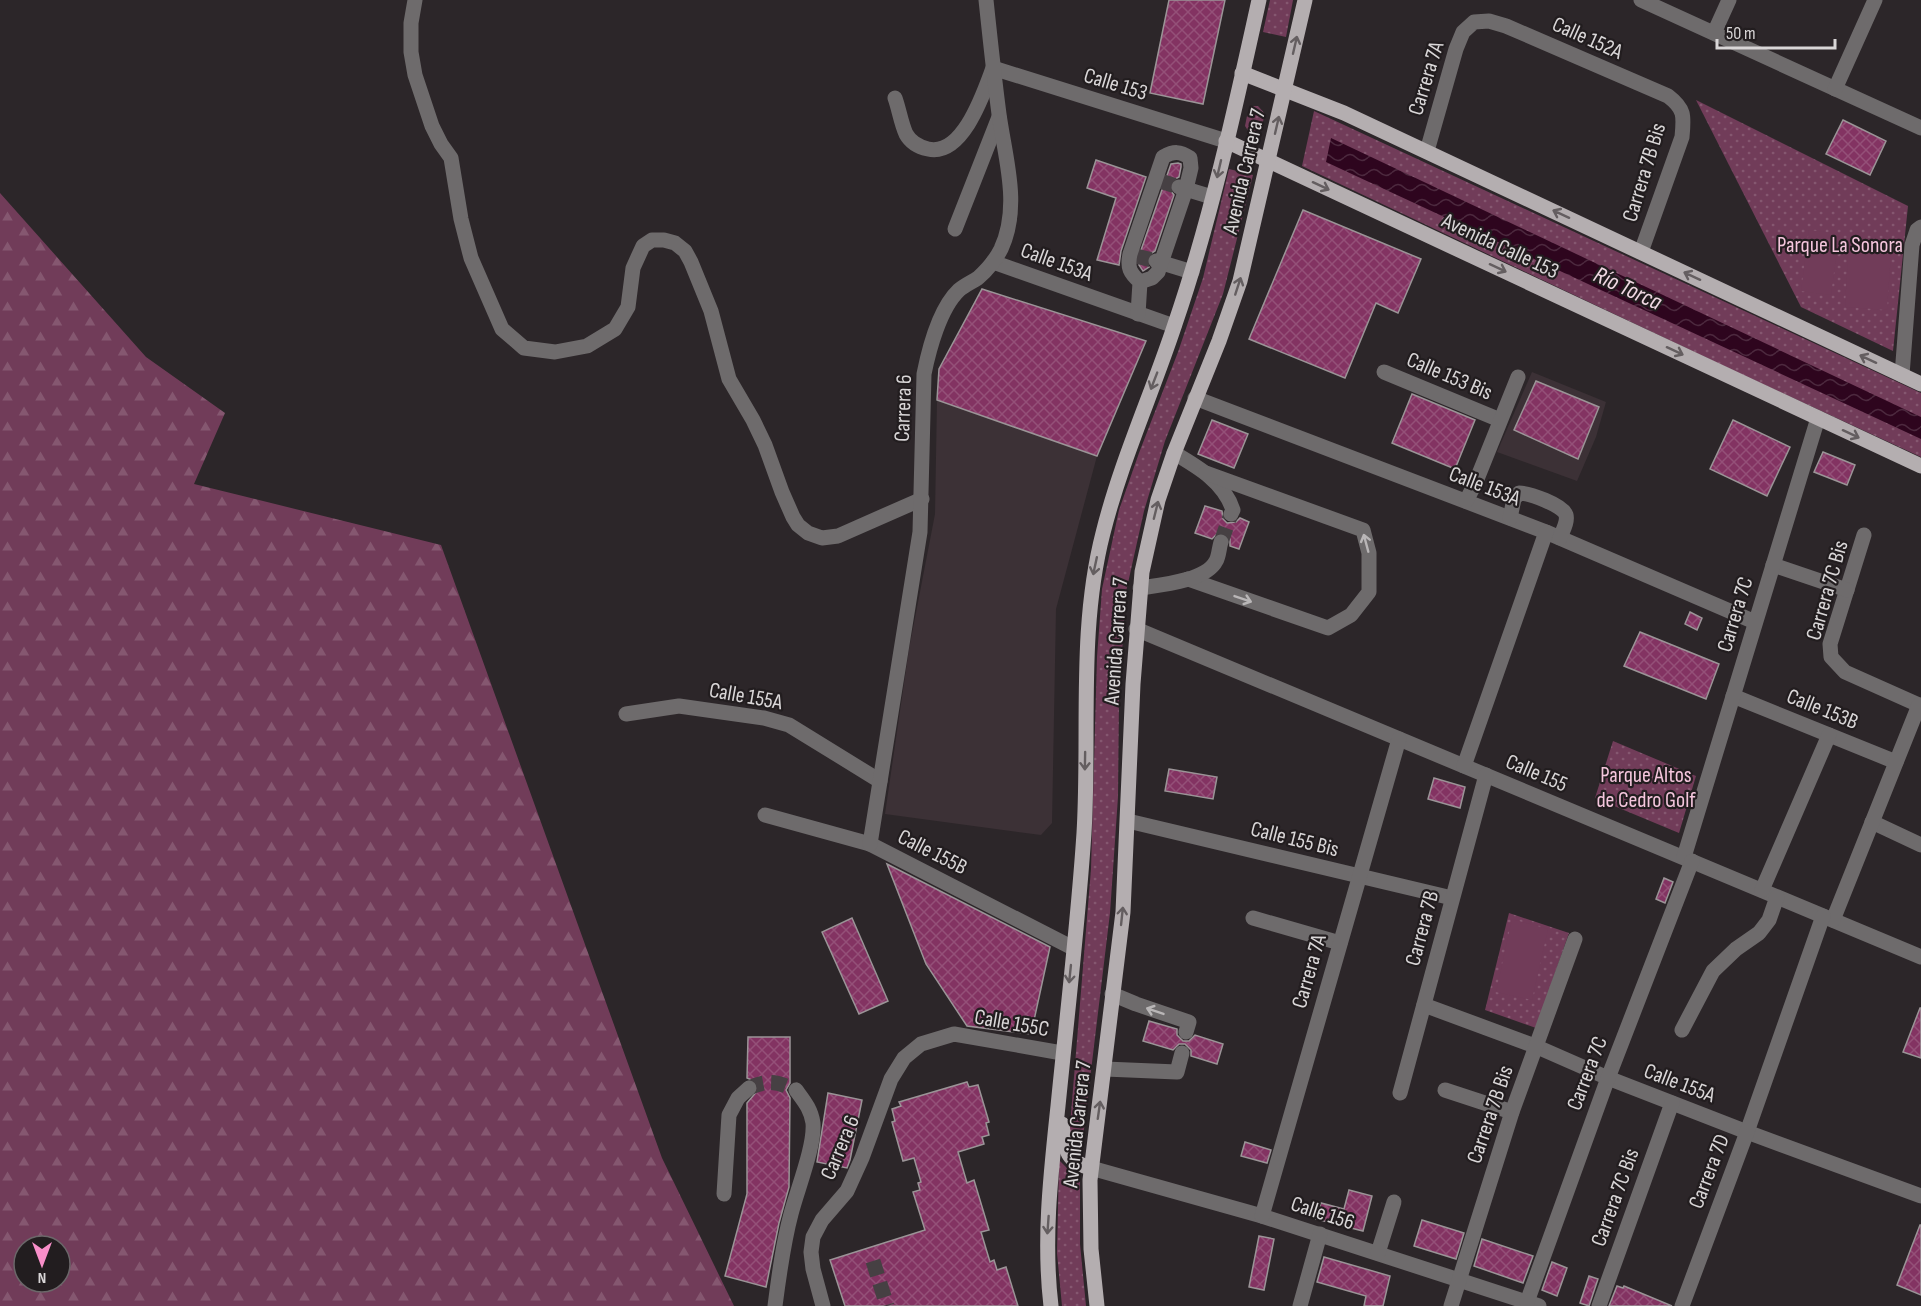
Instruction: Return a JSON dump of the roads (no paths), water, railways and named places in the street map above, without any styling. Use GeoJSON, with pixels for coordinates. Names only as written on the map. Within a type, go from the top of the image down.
{"type":"FeatureCollection","features":[{"type":"Feature","properties":{"kind":"main road","name":"Avenida Carrera 7"},"geometry":{"type":"LineString","coordinates":[[1051,1306],[1047,1241],[1062,1053],[1084,831],[1085,721],[1089,616],[1093,579],[1102,534],[1128,450],[1192,272],[1259,0]]}},
{"type":"Feature","properties":{"kind":"main road","name":"Avenida Carrera 7"},"geometry":{"type":"LineString","coordinates":[[1097,1306],[1090,1227],[1091,1168],[1123,912],[1132,684],[1140,588],[1156,510],[1174,453],[1219,341],[1239,281],[1305,0]]}},
{"type":"Feature","properties":{"kind":"main road"},"geometry":{"type":"LineString","coordinates":[[1242,72],[1344,113],[1427,151],[1921,384]]}},
{"type":"Feature","properties":{"kind":"main road","name":"Avenida Calle 153"},"geometry":{"type":"LineString","coordinates":[[1226,141],[1921,466]]}},
{"type":"Feature","properties":{"kind":"main road"},"geometry":{"type":"LineString","coordinates":[[1060,1082],[1065,1147],[1070,1158],[1078,1165],[1091,1168]]}},
{"type":"Feature","properties":{"kind":"street"},"geometry":{"type":"LineString","coordinates":[[415,0],[411,23],[411,52],[415,75],[432,126],[441,144],[452,158],[461,219],[471,258],[502,329],[524,348],[555,352],[587,346],[615,329],[628,306],[633,268],[643,246],[652,240],[675,243],[685,251],[691,262],[711,311],[729,379],[761,437],[782,492],[798,525],[808,533],[822,538],[838,536],[922,499]]}},
{"type":"Feature","properties":{"kind":"street","name":"Carrera 6"},"geometry":{"type":"LineString","coordinates":[[870,844],[920,532],[924,374],[929,349],[945,310],[958,291],[980,277],[993,262],[1009,228],[1011,193],[999,117],[986,0]]}},
{"type":"Feature","properties":{"kind":"street"},"geometry":{"type":"LineString","coordinates":[[1641,0],[1921,128]]}},
{"type":"Feature","properties":{"kind":"street"},"geometry":{"type":"LineString","coordinates":[[1714,33],[1730,0]]}},
{"type":"Feature","properties":{"kind":"street"},"geometry":{"type":"LineString","coordinates":[[1835,88],[1875,0]]}},
{"type":"Feature","properties":{"kind":"street","name":"Calle 152A"},"geometry":{"type":"LineString","coordinates":[[1474,22],[1489,21],[1506,26],[1668,96],[1680,105]]}},
{"type":"Feature","properties":{"kind":"street","name":"Carrera 7A"},"geometry":{"type":"LineString","coordinates":[[1427,151],[1456,49],[1463,32],[1474,22]]}},
{"type":"Feature","properties":{"kind":"street"},"geometry":{"type":"LineString","coordinates":[[895,98],[906,134],[917,146],[935,150],[952,144],[965,129],[977,109],[993,68]]}},
{"type":"Feature","properties":{"kind":"street","name":"Calle 153"},"geometry":{"type":"LineString","coordinates":[[993,68],[1226,141]]}},
{"type":"Feature","properties":{"kind":"street","name":"Carrera 7B Bis"},"geometry":{"type":"LineString","coordinates":[[1641,252],[1682,137],[1684,122],[1680,105]]}},
{"type":"Feature","properties":{"kind":"street"},"geometry":{"type":"LineString","coordinates":[[955,229],[999,117]]}},
{"type":"Feature","properties":{"kind":"street"},"geometry":{"type":"LineString","coordinates":[[1182,152],[1190,129]]}},
{"type":"Feature","properties":{"kind":"street"},"geometry":{"type":"LineString","coordinates":[[1138,314],[1140,282],[1131,273],[1128,264],[1133,255],[1163,157],[1171,152],[1182,152],[1190,158],[1191,168],[1158,262],[1158,272],[1152,278],[1140,282]]}},
{"type":"Feature","properties":{"kind":"street"},"geometry":{"type":"LineString","coordinates":[[1183,188],[1212,197]]}},
{"type":"Feature","properties":{"kind":"street"},"geometry":{"type":"LineString","coordinates":[[1902,375],[1912,245],[1917,230],[1921,227]]}},
{"type":"Feature","properties":{"kind":"street","name":"Calle 153A"},"geometry":{"type":"LineString","coordinates":[[993,262],[1174,326]]}},
{"type":"Feature","properties":{"kind":"street"},"geometry":{"type":"LineString","coordinates":[[1158,262],[1192,272]]}},
{"type":"Feature","properties":{"kind":"street","name":"Calle 153 Bis"},"geometry":{"type":"LineString","coordinates":[[1384,372],[1500,420]]}},
{"type":"Feature","properties":{"kind":"street"},"geometry":{"type":"LineString","coordinates":[[1466,501],[1518,377]]}},
{"type":"Feature","properties":{"kind":"street","name":"Calle 153A"},"geometry":{"type":"LineString","coordinates":[[1195,398],[1553,535],[1755,622]]}},
{"type":"Feature","properties":{"kind":"street","name":"Carrera 7C"},"geometry":{"type":"LineString","coordinates":[[1533,1304],[1608,1078],[1688,859],[1733,696],[1818,418]]}},
{"type":"Feature","properties":{"kind":"street"},"geometry":{"type":"LineString","coordinates":[[1174,453],[1206,473],[1363,530],[1369,553],[1369,592],[1351,615],[1328,628],[1188,579]]}},
{"type":"Feature","properties":{"kind":"street"},"geometry":{"type":"LineString","coordinates":[[1206,473],[1229,497],[1233,510],[1231,514]]}},
{"type":"Feature","properties":{"kind":"street"},"geometry":{"type":"LineString","coordinates":[[1464,766],[1553,535],[1567,519],[1566,513],[1557,506],[1525,493],[1519,493],[1514,499],[1510,518]]}},
{"type":"Feature","properties":{"kind":"street","name":"Carrera 7C Bis"},"geometry":{"type":"LineString","coordinates":[[1864,535],[1830,645],[1831,657],[1845,672],[1920,705]]}},
{"type":"Feature","properties":{"kind":"street"},"geometry":{"type":"LineString","coordinates":[[1140,588],[1188,579],[1205,572],[1216,562],[1221,542]]}},
{"type":"Feature","properties":{"kind":"street"},"geometry":{"type":"LineString","coordinates":[[1773,566],[1847,590]]}},
{"type":"Feature","properties":{"kind":"street","name":"Calle 155"},"geometry":{"type":"LineString","coordinates":[[1137,629],[1921,957]]}},
{"type":"Feature","properties":{"kind":"street","name":"Calle 153B"},"geometry":{"type":"LineString","coordinates":[[1733,696],[1896,762]]}},
{"type":"Feature","properties":{"kind":"street","name":"Carrera 7D"},"geometry":{"type":"LineString","coordinates":[[1682,1306],[1828,918],[1872,822],[1920,705]]}},
{"type":"Feature","properties":{"kind":"street","name":"Calle 155A"},"geometry":{"type":"LineString","coordinates":[[626,714],[679,706],[764,718],[789,725],[880,780]]}},
{"type":"Feature","properties":{"kind":"street"},"geometry":{"type":"LineString","coordinates":[[1762,890],[1829,735]]}},
{"type":"Feature","properties":{"kind":"street","name":"Carrera 7A"},"geometry":{"type":"LineString","coordinates":[[1262,1216],[1399,738]]}},
{"type":"Feature","properties":{"kind":"street","name":"Carrera 7B"},"geometry":{"type":"LineString","coordinates":[[1401,1093],[1486,775]]}},
{"type":"Feature","properties":{"kind":"street","name":"Calle 155B"},"geometry":{"type":"LineString","coordinates":[[765,815],[870,844],[1073,948]]}},
{"type":"Feature","properties":{"kind":"street","name":"Calle 155 Bis"},"geometry":{"type":"LineString","coordinates":[[1128,821],[1452,898]]}},
{"type":"Feature","properties":{"kind":"street"},"geometry":{"type":"LineString","coordinates":[[1872,822],[1921,845]]}},
{"type":"Feature","properties":{"kind":"street"},"geometry":{"type":"LineString","coordinates":[[1682,1030],[1713,971],[1736,949],[1759,933],[1769,920],[1777,897]]}},
{"type":"Feature","properties":{"kind":"street"},"geometry":{"type":"LineString","coordinates":[[1253,918],[1340,943]]}},
{"type":"Feature","properties":{"kind":"street","name":"Carrera 7B Bis"},"geometry":{"type":"LineString","coordinates":[[1451,1306],[1512,1112],[1575,939]]}},
{"type":"Feature","properties":{"kind":"street"},"geometry":{"type":"LineString","coordinates":[[1112,993],[1136,1004],[1189,1022],[1186,1032]]}},
{"type":"Feature","properties":{"kind":"street","name":"Calle 155A"},"geometry":{"type":"LineString","coordinates":[[1424,1005],[1535,1046],[1608,1078],[1747,1132],[1921,1196]]}},
{"type":"Feature","properties":{"kind":"street","name":"Carrera 6"},"geometry":{"type":"LineString","coordinates":[[824,1306],[813,1269],[811,1252],[813,1237],[822,1220],[847,1191],[862,1158],[891,1079],[904,1058],[921,1044],[954,1034]]}},
{"type":"Feature","properties":{"kind":"street","name":"Calle 155C"},"geometry":{"type":"LineString","coordinates":[[954,1034],[1062,1053]]}},
{"type":"Feature","properties":{"kind":"street"},"geometry":{"type":"LineString","coordinates":[[1105,1069],[1177,1072],[1182,1053]]}},
{"type":"Feature","properties":{"kind":"street"},"geometry":{"type":"LineString","coordinates":[[724,1194],[729,1115],[738,1098],[749,1088]]}},
{"type":"Feature","properties":{"kind":"street","name":"Carrera 6"},"geometry":{"type":"LineString","coordinates":[[775,1306],[784,1245],[813,1125],[810,1109],[796,1090]]}},
{"type":"Feature","properties":{"kind":"street"},"geometry":{"type":"LineString","coordinates":[[1445,1090],[1512,1112]]}},
{"type":"Feature","properties":{"kind":"street","name":"Carrera 7C Bis"},"geometry":{"type":"LineString","coordinates":[[1599,1306],[1672,1103]]}},
{"type":"Feature","properties":{"kind":"street","name":"Calle 156"},"geometry":{"type":"LineString","coordinates":[[1091,1168],[1262,1216],[1533,1304]]}},
{"type":"Feature","properties":{"kind":"street"},"geometry":{"type":"LineString","coordinates":[[1378,1253],[1394,1202]]}},
{"type":"Feature","properties":{"kind":"street"},"geometry":{"type":"LineString","coordinates":[[1300,1306],[1320,1234]]}},
{"type":"Feature","properties":{"kind":"water","name":"Río Torca"},"geometry":{"type":"Polygon","coordinates":[[[1331,138],[1921,417],[1921,439],[1326,162],[1331,138]]]}},
{"type":"Feature","properties":{"kind":"tunnel"},"geometry":{"type":"LineString","coordinates":[[1160,181],[1179,187]]}},
{"type":"Feature","properties":{"kind":"tunnel"},"geometry":{"type":"LineString","coordinates":[[1136,256],[1156,261]]}},
{"type":"Feature","properties":{"kind":"tunnel"},"geometry":{"type":"LineString","coordinates":[[1221,542],[1231,514]]}},
{"type":"Feature","properties":{"kind":"tunnel"},"geometry":{"type":"LineString","coordinates":[[749,1088],[762,1083],[773,1083],[796,1090]]}},
{"type":"Feature","properties":{"kind":"tunnel"},"geometry":{"type":"LineString","coordinates":[[873,1261],[887,1306]]}},
{"type":"Feature","properties":{"kind":"park label","name":"Parque La Sonora"},"geometry":{"type":"Point","coordinates":[1840,244]}},
{"type":"Feature","properties":{"kind":"park label","name":"Parque Altos de Cedro Golf"},"geometry":{"type":"Point","coordinates":[1646,786]}}]}
